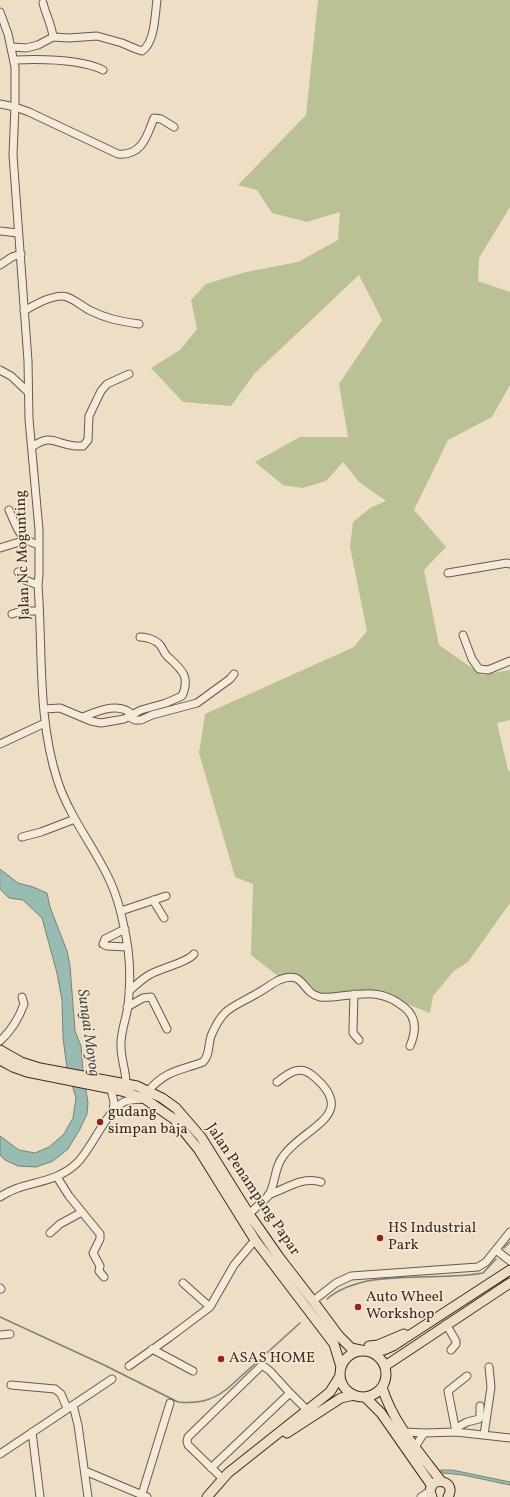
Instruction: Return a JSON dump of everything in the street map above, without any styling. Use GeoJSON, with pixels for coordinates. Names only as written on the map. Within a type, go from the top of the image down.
{"type":"FeatureCollection","features":[{"type":"Feature","properties":{"kind":"main road","name":"Jalan Penampang Papar"},"geometry":{"type":"LineString","coordinates":[[0,1050],[21,1062],[60,1076],[145,1099],[174,1119],[200,1150],[255,1240],[334,1344],[341,1371]]}},
{"type":"Feature","properties":{"kind":"main road","name":"Jalan Penampang Papar"},"geometry":{"type":"LineString","coordinates":[[0,1060],[19,1070],[126,1083],[149,1090],[176,1108],[192,1125],[210,1150],[249,1214],[279,1257],[343,1341],[351,1348],[367,1351]]}},
{"type":"Feature","properties":{"kind":"main road"},"geometry":{"type":"LineString","coordinates":[[207,1497],[228,1473],[330,1392],[345,1360],[350,1355],[358,1352],[384,1350],[394,1346],[510,1270]]}},
{"type":"Feature","properties":{"kind":"main road"},"geometry":{"type":"LineString","coordinates":[[385,1366],[446,1324],[510,1283]]}},
{"type":"Feature","properties":{"kind":"main road"},"geometry":{"type":"LineString","coordinates":[[311,1408],[316,1399],[329,1386],[335,1368],[335,1358],[333,1352],[323,1338],[321,1326]]}},
{"type":"Feature","properties":{"kind":"main road"},"geometry":{"type":"LineString","coordinates":[[332,1326],[349,1342],[368,1346],[378,1345],[404,1334],[411,1335]]}},
{"type":"Feature","properties":{"kind":"main road"},"geometry":{"type":"LineString","coordinates":[[224,1479],[230,1476],[267,1446],[341,1398],[354,1395],[365,1397],[377,1392],[382,1387],[385,1380],[385,1366],[381,1359],[375,1354],[367,1351]]}},
{"type":"Feature","properties":{"kind":"main road"},"geometry":{"type":"LineString","coordinates":[[341,1371],[345,1388],[354,1395]]}},
{"type":"Feature","properties":{"kind":"main road"},"geometry":{"type":"LineString","coordinates":[[382,1387],[390,1408],[415,1447],[441,1481],[446,1483],[449,1487],[450,1496]]}},
{"type":"Feature","properties":{"kind":"main road"},"geometry":{"type":"LineString","coordinates":[[365,1397],[381,1413],[431,1491],[436,1482],[441,1481]]}},
{"type":"Feature","properties":{"kind":"street"},"geometry":{"type":"LineString","coordinates":[[12,47],[26,48],[38,45],[53,37],[69,38],[100,36],[142,51],[148,46],[150,40],[156,14],[157,0]]}},
{"type":"Feature","properties":{"kind":"street"},"geometry":{"type":"LineString","coordinates":[[43,3],[53,37]]}},
{"type":"Feature","properties":{"kind":"street","name":"Jalan Nc Mogunting"},"geometry":{"type":"LineString","coordinates":[[0,12],[15,60],[13,155],[28,362],[29,419],[39,545],[38,585],[45,723],[50,752],[58,783],[75,819],[110,881],[125,930],[129,964],[129,991],[128,1007],[123,1025],[121,1046],[126,1083]]}},
{"type":"Feature","properties":{"kind":"street"},"geometry":{"type":"LineString","coordinates":[[15,60],[40,60],[81,64],[103,70]]}},
{"type":"Feature","properties":{"kind":"street"},"geometry":{"type":"LineString","coordinates":[[0,104],[15,107],[52,122],[118,154],[126,155],[131,153],[142,144],[154,118],[174,127]]}},
{"type":"Feature","properties":{"kind":"street"},"geometry":{"type":"LineString","coordinates":[[0,231],[18,233]]}},
{"type":"Feature","properties":{"kind":"street"},"geometry":{"type":"LineString","coordinates":[[0,265],[12,257],[20,254]]}},
{"type":"Feature","properties":{"kind":"street"},"geometry":{"type":"LineString","coordinates":[[24,311],[56,297],[67,297],[87,309],[112,320],[139,324]]}},
{"type":"Feature","properties":{"kind":"street"},"geometry":{"type":"LineString","coordinates":[[0,370],[11,376],[28,392]]}},
{"type":"Feature","properties":{"kind":"street"},"geometry":{"type":"LineString","coordinates":[[32,447],[40,441],[48,439],[80,447],[86,443],[89,436],[89,416],[101,391],[107,384],[129,374]]}},
{"type":"Feature","properties":{"kind":"street"},"geometry":{"type":"LineString","coordinates":[[9,510],[22,537],[39,545]]}},
{"type":"Feature","properties":{"kind":"street"},"geometry":{"type":"LineString","coordinates":[[0,548],[26,540]]}},
{"type":"Feature","properties":{"kind":"street"},"geometry":{"type":"LineString","coordinates":[[448,573],[507,563],[510,564]]}},
{"type":"Feature","properties":{"kind":"street"},"geometry":{"type":"LineString","coordinates":[[18,572],[24,580],[38,585]]}},
{"type":"Feature","properties":{"kind":"street"},"geometry":{"type":"LineString","coordinates":[[12,614],[22,610],[39,611]]}},
{"type":"Feature","properties":{"kind":"street"},"geometry":{"type":"LineString","coordinates":[[462,634],[472,659],[479,669],[488,670],[510,662]]}},
{"type":"Feature","properties":{"kind":"street"},"geometry":{"type":"LineString","coordinates":[[44,709],[60,708],[102,723],[131,716],[141,710],[182,696],[186,686],[184,673],[174,661],[167,656],[160,645],[146,637],[140,637]]}},
{"type":"Feature","properties":{"kind":"street"},"geometry":{"type":"LineString","coordinates":[[83,717],[114,708],[125,709],[135,720],[141,720],[152,715],[197,703],[230,679],[234,674]]}},
{"type":"Feature","properties":{"kind":"street"},"geometry":{"type":"LineString","coordinates":[[0,744],[45,723]]}},
{"type":"Feature","properties":{"kind":"street"},"geometry":{"type":"LineString","coordinates":[[22,837],[36,834],[75,819]]}},
{"type":"Feature","properties":{"kind":"street"},"geometry":{"type":"LineString","coordinates":[[120,910],[166,896]]}},
{"type":"Feature","properties":{"kind":"street"},"geometry":{"type":"LineString","coordinates":[[153,900],[164,918]]}},
{"type":"Feature","properties":{"kind":"street"},"geometry":{"type":"LineString","coordinates":[[125,930],[105,939],[103,944],[107,946],[127,947]]}},
{"type":"Feature","properties":{"kind":"street"},"geometry":{"type":"LineString","coordinates":[[129,991],[147,976],[193,956],[194,954]]}},
{"type":"Feature","properties":{"kind":"street"},"geometry":{"type":"LineString","coordinates":[[149,1090],[158,1080],[171,1073],[203,1062],[209,1052],[211,1035],[224,1013],[232,1006],[252,997],[281,979],[297,978],[309,992],[320,997],[367,993],[383,995],[393,999],[408,1010],[412,1016],[415,1026],[410,1046]]}},
{"type":"Feature","properties":{"kind":"street"},"geometry":{"type":"LineString","coordinates":[[354,994],[353,1033],[359,1040]]}},
{"type":"Feature","properties":{"kind":"street"},"geometry":{"type":"LineString","coordinates":[[0,1041],[12,1028],[18,1017],[24,1004],[22,997]]}},
{"type":"Feature","properties":{"kind":"street"},"geometry":{"type":"LineString","coordinates":[[128,1007],[142,998],[151,997],[167,1029]]}},
{"type":"Feature","properties":{"kind":"street"},"geometry":{"type":"LineString","coordinates":[[268,1196],[277,1166],[283,1156],[298,1140],[322,1122],[331,1107],[331,1102],[324,1088],[308,1072],[298,1069],[293,1070],[277,1082]]}},
{"type":"Feature","properties":{"kind":"street"},"geometry":{"type":"LineString","coordinates":[[111,1089],[114,1102],[113,1111]]}},
{"type":"Feature","properties":{"kind":"street"},"geometry":{"type":"LineString","coordinates":[[0,1197],[13,1190],[57,1177],[69,1170],[78,1162],[91,1146],[113,1111],[121,1104],[129,1100],[145,1099]]}},
{"type":"Feature","properties":{"kind":"street"},"geometry":{"type":"LineString","coordinates":[[57,1177],[63,1188],[100,1234],[100,1239],[93,1253],[100,1266],[99,1271],[104,1277]]}},
{"type":"Feature","properties":{"kind":"street"},"geometry":{"type":"LineString","coordinates":[[249,1214],[268,1196],[292,1184],[308,1180],[321,1182]]}},
{"type":"Feature","properties":{"kind":"street"},"geometry":{"type":"LineString","coordinates":[[50,1232],[60,1224],[82,1212]]}},
{"type":"Feature","properties":{"kind":"street"},"geometry":{"type":"LineString","coordinates":[[313,1301],[336,1283],[351,1276],[478,1267],[486,1262],[510,1232]]}},
{"type":"Feature","properties":{"kind":"street"},"geometry":{"type":"LineString","coordinates":[[129,1366],[210,1307],[234,1265],[255,1240]]}},
{"type":"Feature","properties":{"kind":"street"},"geometry":{"type":"LineString","coordinates":[[496,1250],[510,1261]]}},
{"type":"Feature","properties":{"kind":"street"},"geometry":{"type":"LineString","coordinates":[[183,1284],[210,1307]]}},
{"type":"Feature","properties":{"kind":"street"},"geometry":{"type":"LineString","coordinates":[[446,1324],[456,1341],[455,1346],[451,1350]]}},
{"type":"Feature","properties":{"kind":"street"},"geometry":{"type":"LineString","coordinates":[[0,1335],[10,1334]]}},
{"type":"Feature","properties":{"kind":"street"},"geometry":{"type":"LineString","coordinates":[[152,1349],[193,1371]]}},
{"type":"Feature","properties":{"kind":"street"},"geometry":{"type":"LineString","coordinates":[[224,1479],[188,1445],[186,1441],[188,1437],[262,1365],[270,1371],[290,1393],[311,1408]]}},
{"type":"Feature","properties":{"kind":"street"},"geometry":{"type":"LineString","coordinates":[[484,1435],[491,1387],[489,1367]]}},
{"type":"Feature","properties":{"kind":"street"},"geometry":{"type":"LineString","coordinates":[[456,1430],[448,1391],[467,1376]]}},
{"type":"Feature","properties":{"kind":"street"},"geometry":{"type":"LineString","coordinates":[[0,1454],[112,1379]]}},
{"type":"Feature","properties":{"kind":"street"},"geometry":{"type":"LineString","coordinates":[[11,1385],[55,1389],[70,1406],[78,1425],[88,1497]]}},
{"type":"Feature","properties":{"kind":"street"},"geometry":{"type":"LineString","coordinates":[[211,1468],[290,1393]]}},
{"type":"Feature","properties":{"kind":"street"},"geometry":{"type":"LineString","coordinates":[[85,1471],[145,1496],[170,1403]]}},
{"type":"Feature","properties":{"kind":"street"},"geometry":{"type":"LineString","coordinates":[[456,1430],[467,1422],[479,1419],[480,1406]]}},
{"type":"Feature","properties":{"kind":"street"},"geometry":{"type":"LineString","coordinates":[[405,1432],[424,1433],[456,1430],[510,1438]]}},
{"type":"Feature","properties":{"kind":"street"},"geometry":{"type":"LineString","coordinates":[[32,1432],[40,1497]]}},
{"type":"Feature","properties":{"kind":"street"},"geometry":{"type":"LineString","coordinates":[[415,1447],[424,1433]]}},
{"type":"Feature","properties":{"kind":"street"},"geometry":{"type":"LineString","coordinates":[[421,1497],[431,1491]]}},
{"type":"Feature","properties":{"kind":"green space"},"geometry":{"type":"Polygon","coordinates":[[[318,0],[510,0],[510,207],[479,258],[478,281],[510,292],[510,385],[492,417],[448,440],[414,510],[446,547],[424,570],[439,645],[482,675],[510,670],[510,720],[497,723],[508,770],[510,771],[510,903],[468,962],[454,971],[433,996],[430,1013],[379,993],[328,995],[313,993],[296,979],[283,980],[251,955],[253,884],[235,877],[199,753],[205,714],[354,647],[367,631],[350,547],[353,522],[370,508],[386,501],[359,482],[343,462],[326,481],[302,488],[283,485],[255,462],[300,437],[348,437],[339,384],[382,320],[359,275],[255,373],[231,406],[183,402],[151,368],[180,350],[197,329],[191,300],[206,284],[246,272],[298,262],[338,240],[340,212],[307,222],[272,213],[257,190],[238,185],[306,115],[318,0]]]}},
{"type":"Feature","properties":{"kind":"water"},"geometry":{"type":"Polygon","coordinates":[[[0,869],[18,883],[47,893],[50,907],[67,951],[70,966],[75,1031],[81,1046],[88,1103],[87,1114],[68,1149],[53,1161],[36,1167],[18,1166],[5,1160],[0,1155],[0,1136],[19,1150],[35,1153],[49,1147],[64,1134],[73,1118],[76,1098],[67,1068],[63,1038],[62,1000],[57,973],[42,918],[23,900],[9,898],[0,889],[0,869]]]}},
{"type":"Feature","properties":{"kind":"water"},"geometry":{"type":"Polygon","coordinates":[[[441,1470],[452,1470],[510,1482],[510,1485],[463,1475],[443,1473],[441,1470]]]}},
{"type":"Feature","properties":{"kind":"waterway"},"geometry":{"type":"LineString","coordinates":[[504,1248],[510,1242]]}},
{"type":"Feature","properties":{"kind":"waterway"},"geometry":{"type":"LineString","coordinates":[[327,1299],[343,1289],[361,1283],[381,1279],[483,1273],[496,1259]]}},
{"type":"Feature","properties":{"kind":"waterway"},"geometry":{"type":"LineString","coordinates":[[0,1317],[104,1365],[178,1402],[185,1403],[204,1401],[227,1389],[300,1323]]}},
{"type":"Feature","properties":{"kind":"place","name":"gudang simpan baja"},"geometry":{"type":"Point","coordinates":[100,1122]}},
{"type":"Feature","properties":{"kind":"place","name":"HS Industrial Park"},"geometry":{"type":"Point","coordinates":[380,1238]}},
{"type":"Feature","properties":{"kind":"place","name":"Auto Wheel Workshop"},"geometry":{"type":"Point","coordinates":[358,1307]}},
{"type":"Feature","properties":{"kind":"place","name":"ASAS HOME"},"geometry":{"type":"Point","coordinates":[221,1359]}},
{"type":"Feature","properties":{"kind":"water label","name":"Sungai Moyog"},"geometry":{"type":"Point","coordinates":[87,1033]}}]}
